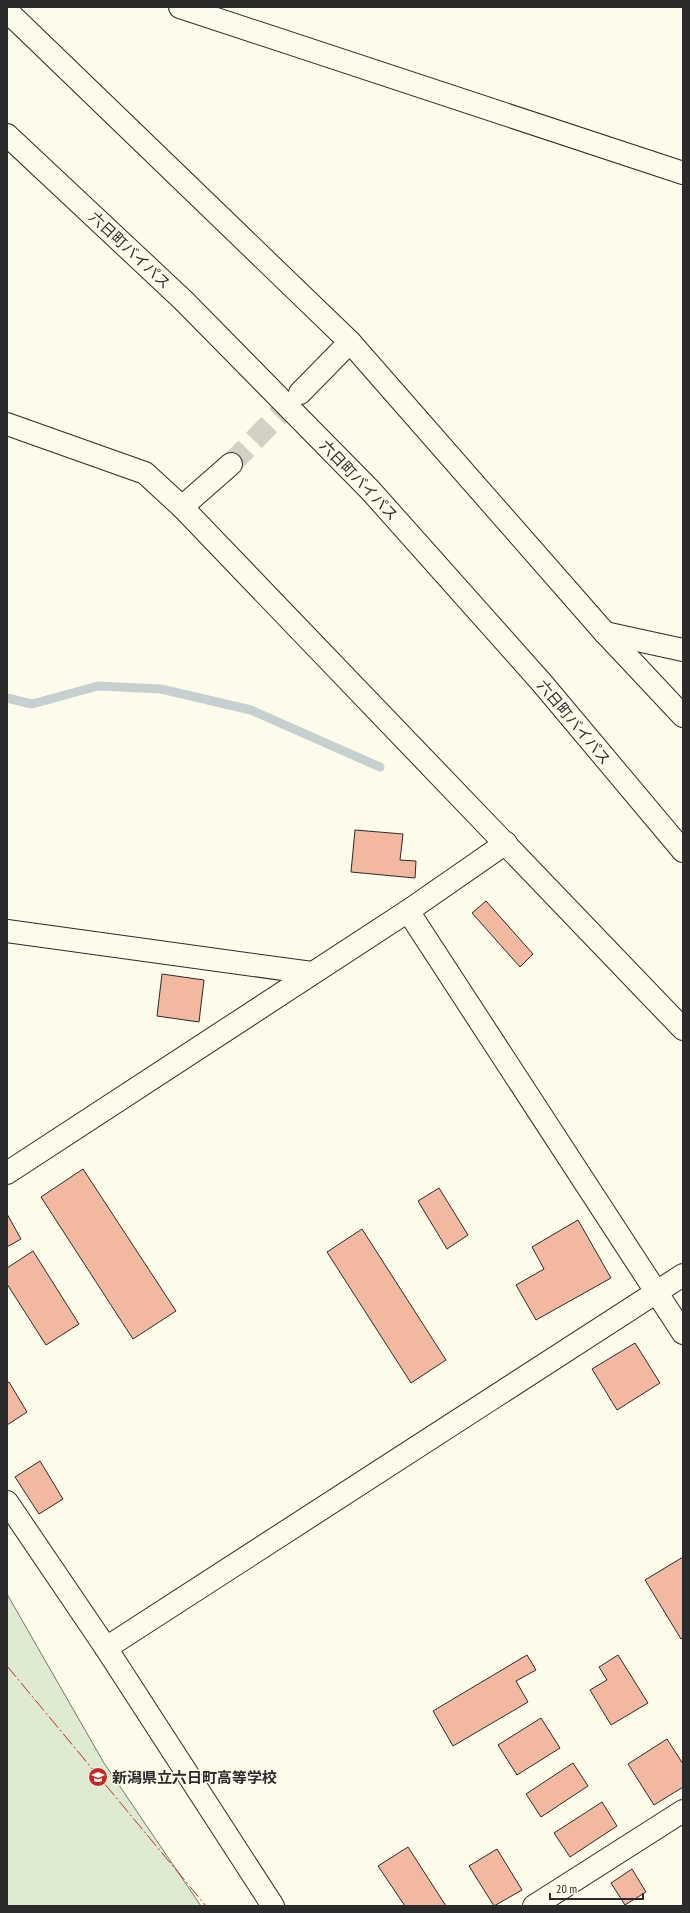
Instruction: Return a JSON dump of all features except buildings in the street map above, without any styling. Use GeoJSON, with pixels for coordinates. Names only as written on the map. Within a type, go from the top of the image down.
{"type":"FeatureCollection","features":[{"type":"Feature","properties":{"kind":"main road"},"geometry":{"type":"LineString","coordinates":[[180,7],[683,173]]}},
{"type":"Feature","properties":{"kind":"main road"},"geometry":{"type":"LineString","coordinates":[[7,11],[350,342],[605,633],[683,716]]}},
{"type":"Feature","properties":{"kind":"main road","name":"六日町バイパス"},"geometry":{"type":"LineString","coordinates":[[7,135],[183,300],[371,491],[542,683],[683,851]]}},
{"type":"Feature","properties":{"kind":"main road"},"geometry":{"type":"LineString","coordinates":[[300,393],[350,342]]}},
{"type":"Feature","properties":{"kind":"main road"},"geometry":{"type":"LineString","coordinates":[[7,424],[146,473],[182,507],[683,1029]]}},
{"type":"Feature","properties":{"kind":"main road"},"geometry":{"type":"LineString","coordinates":[[182,507],[231,464]]}},
{"type":"Feature","properties":{"kind":"main road"},"geometry":{"type":"LineString","coordinates":[[605,633],[683,650]]}},
{"type":"Feature","properties":{"kind":"main road"},"geometry":{"type":"LineString","coordinates":[[7,1173],[408,911],[506,843]]}},
{"type":"Feature","properties":{"kind":"main road"},"geometry":{"type":"LineString","coordinates":[[408,911],[683,1333]]}},
{"type":"Feature","properties":{"kind":"main road"},"geometry":{"type":"LineString","coordinates":[[7,932],[312,973]]}},
{"type":"Feature","properties":{"kind":"main road"},"geometry":{"type":"LineString","coordinates":[[106,1648],[683,1275]]}},
{"type":"Feature","properties":{"kind":"main road"},"geometry":{"type":"LineString","coordinates":[[7,1502],[106,1648],[273,1906]]}},
{"type":"Feature","properties":{"kind":"main road"},"geometry":{"type":"LineString","coordinates":[[534,1906],[683,1811]]}},
{"type":"Feature","properties":{"kind":"green space"},"geometry":{"type":"Polygon","coordinates":[[[7,1594],[104,1763],[201,1906],[7,1906],[7,1594]]]}},
{"type":"Feature","properties":{"kind":"waterway"},"geometry":{"type":"LineString","coordinates":[[7,698],[32,704],[98,686],[161,689],[251,710],[380,767]]}},
{"type":"Feature","properties":{"kind":"tunnel"},"geometry":{"type":"LineString","coordinates":[[231,464],[300,393]]}},
{"type":"Feature","properties":{"kind":"power"},"geometry":{"type":"LineString","coordinates":[[7,1666],[206,1906]]}},
{"type":"Feature","properties":{"kind":"place","name":"新潟県立六日町高等学校"},"geometry":{"type":"Point","coordinates":[98,1777]}}]}
